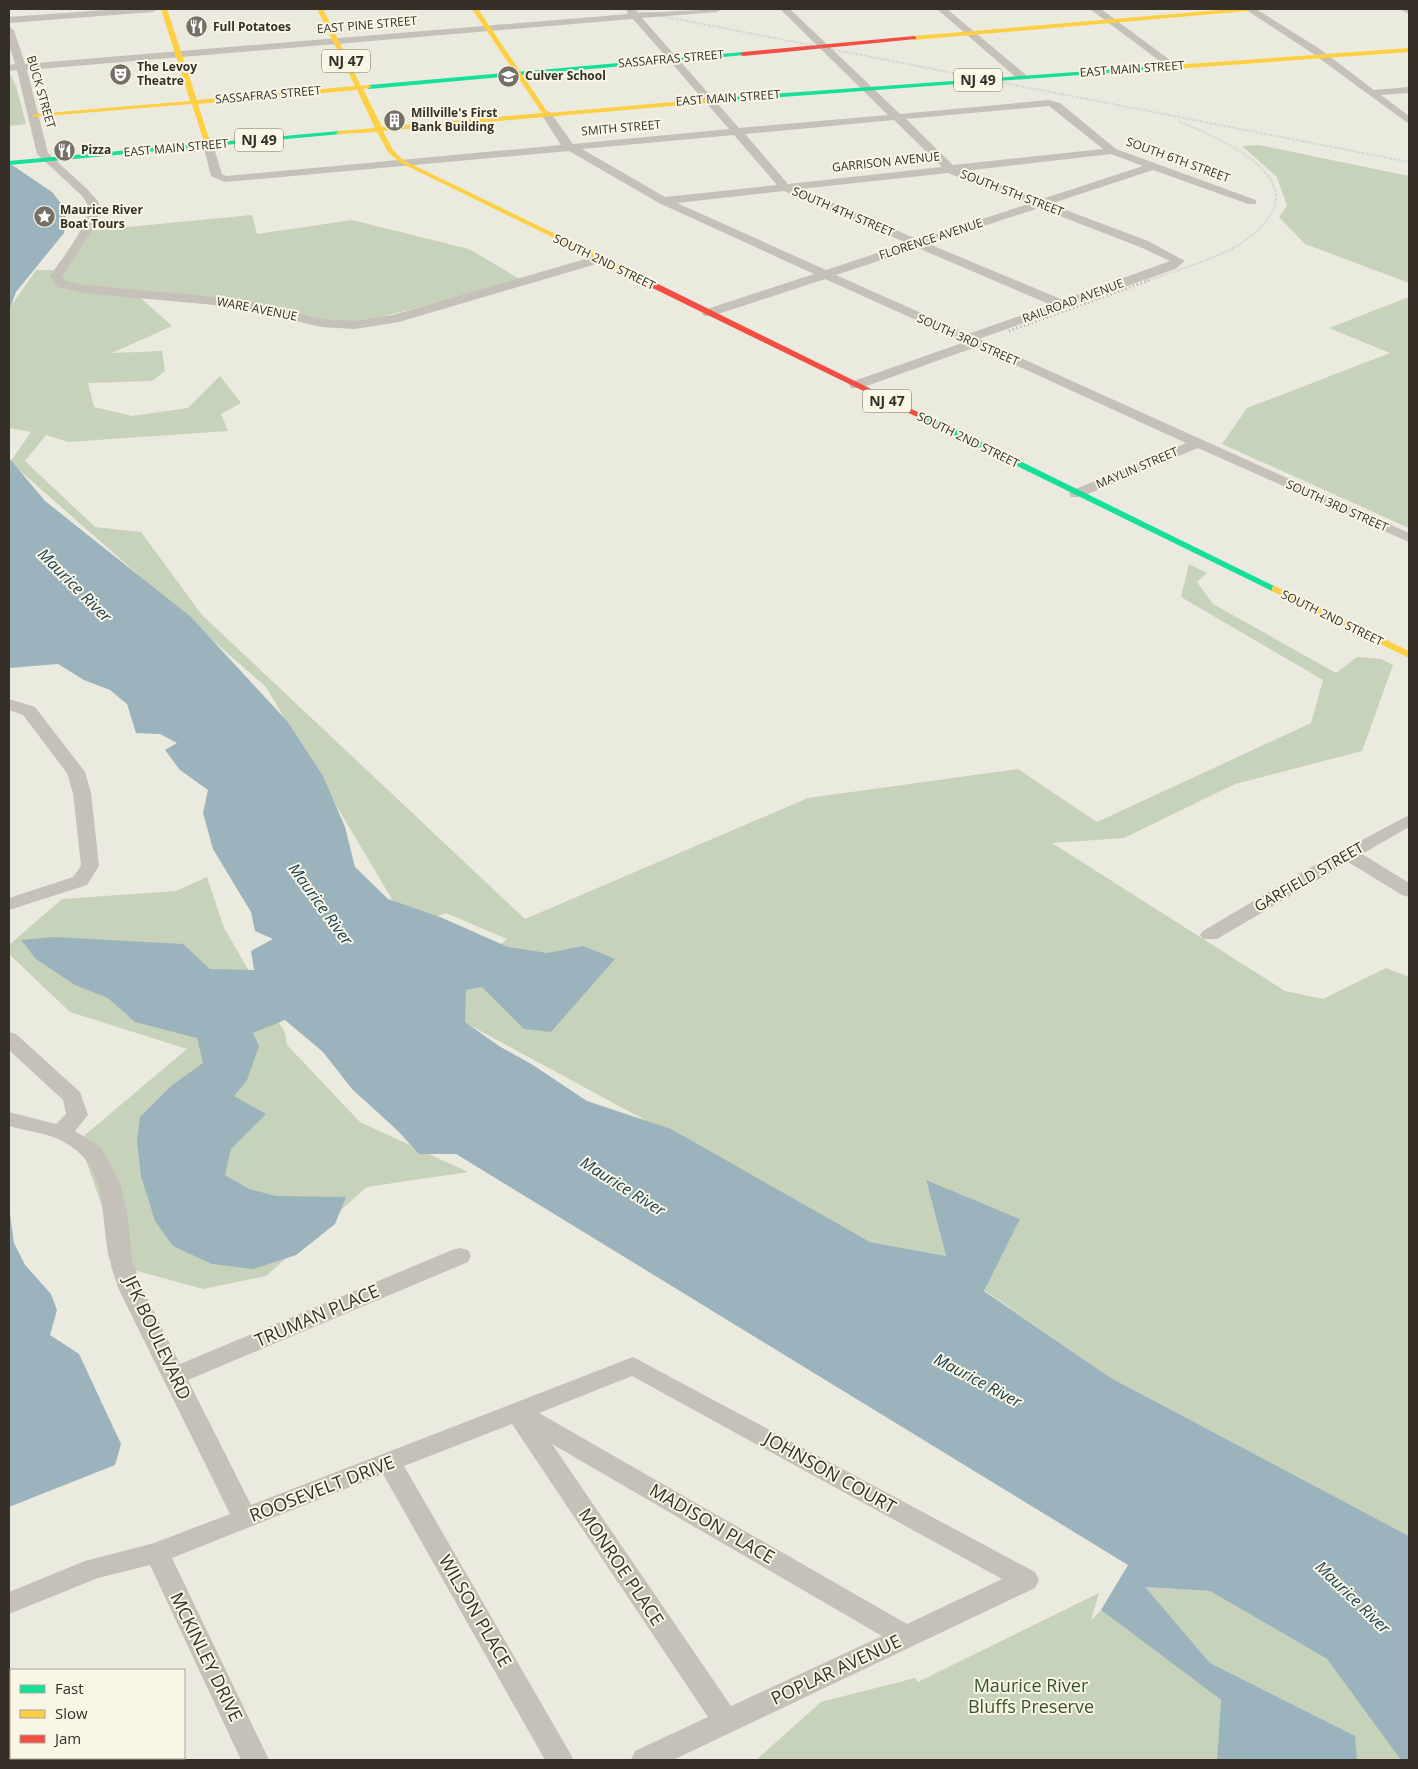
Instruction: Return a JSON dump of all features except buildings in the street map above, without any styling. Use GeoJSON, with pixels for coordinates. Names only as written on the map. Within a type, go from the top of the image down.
{"type":"FeatureCollection","features":[{"type":"Feature","properties":{"kind":"main road"},"geometry":{"type":"LineString","coordinates":[[164,9],[208,145]]}},
{"type":"Feature","properties":{"kind":"main road","name":"NJ 47"},"geometry":{"type":"LineString","coordinates":[[320,9],[380,129]]}},
{"type":"Feature","properties":{"kind":"main road"},"geometry":{"type":"LineString","coordinates":[[475,9],[546,114]]}},
{"type":"Feature","properties":{"kind":"main road","name":"SASSAFRAS STREET"},"geometry":{"type":"LineString","coordinates":[[35,116],[1249,9]]}},
{"type":"Feature","properties":{"kind":"main road","name":"EAST MAIN STREET"},"geometry":{"type":"LineString","coordinates":[[48,160],[709,100],[1409,50]]}},
{"type":"Feature","properties":{"kind":"main road","name":"SOUTH 2ND STREET"},"geometry":{"type":"LineString","coordinates":[[380,129],[390,151],[403,163],[1076,494],[1409,655]]}},
{"type":"Feature","properties":{"kind":"main road","name":"NJ 49"},"geometry":{"type":"LineString","coordinates":[[9,163],[48,160]]}},
{"type":"Feature","properties":{"kind":"street"},"geometry":{"type":"LineString","coordinates":[[9,20],[153,9]]}},
{"type":"Feature","properties":{"kind":"street","name":"EAST PINE STREET"},"geometry":{"type":"LineString","coordinates":[[14,68],[488,28],[632,12],[718,9]]}},
{"type":"Feature","properties":{"kind":"street","name":"SOUTH 5TH STREET"},"geometry":{"type":"LineString","coordinates":[[785,9],[950,168],[1177,258],[1178,262]]}},
{"type":"Feature","properties":{"kind":"street"},"geometry":{"type":"LineString","coordinates":[[942,9],[1022,77]]}},
{"type":"Feature","properties":{"kind":"street"},"geometry":{"type":"LineString","coordinates":[[1095,9],[1173,66]]}},
{"type":"Feature","properties":{"kind":"street"},"geometry":{"type":"LineString","coordinates":[[1249,9],[1322,56],[1409,121]]}},
{"type":"Feature","properties":{"kind":"street"},"geometry":{"type":"LineString","coordinates":[[1405,9],[1409,11]]}},
{"type":"Feature","properties":{"kind":"street"},"geometry":{"type":"LineString","coordinates":[[632,12],[709,100]]}},
{"type":"Feature","properties":{"kind":"street","name":"BUCK STREET"},"geometry":{"type":"LineString","coordinates":[[9,30],[14,68],[35,116],[42,151],[48,160]]}},
{"type":"Feature","properties":{"kind":"street"},"geometry":{"type":"LineString","coordinates":[[1371,93],[1409,90]]}},
{"type":"Feature","properties":{"kind":"street","name":"SOUTH 4TH STREET"},"geometry":{"type":"LineString","coordinates":[[709,100],[785,187],[1063,305]]}},
{"type":"Feature","properties":{"kind":"street","name":"SOUTH 6TH STREET"},"geometry":{"type":"LineString","coordinates":[[1019,105],[1054,104],[1112,151],[1252,202]]}},
{"type":"Feature","properties":{"kind":"street","name":"SMITH STREET"},"geometry":{"type":"LineString","coordinates":[[208,145],[217,176],[226,179],[1019,105]]}},
{"type":"Feature","properties":{"kind":"street","name":"SOUTH 3RD STREET"},"geometry":{"type":"LineString","coordinates":[[546,114],[565,143],[570,147],[663,201],[1409,538]]}},
{"type":"Feature","properties":{"kind":"street","name":"GARRISON AVENUE"},"geometry":{"type":"LineString","coordinates":[[663,201],[1112,151]]}},
{"type":"Feature","properties":{"kind":"street","name":"WARE AVENUE"},"geometry":{"type":"LineString","coordinates":[[48,160],[92,201],[94,209],[91,222],[56,276],[62,284],[69,286],[210,300],[270,310],[322,323],[354,325],[394,319],[599,259]]}},
{"type":"Feature","properties":{"kind":"street","name":"FLORENCE AVENUE"},"geometry":{"type":"LineString","coordinates":[[708,313],[1154,166]]}},
{"type":"Feature","properties":{"kind":"street","name":"RAILROAD AVENUE"},"geometry":{"type":"LineString","coordinates":[[856,385],[1178,262]]}},
{"type":"Feature","properties":{"kind":"street","name":"MAYLIN STREET"},"geometry":{"type":"LineString","coordinates":[[1076,494],[1197,443]]}},
{"type":"Feature","properties":{"kind":"street"},"geometry":{"type":"LineString","coordinates":[[9,704],[29,711],[76,772],[82,793],[90,866],[80,881],[9,904]]}},
{"type":"Feature","properties":{"kind":"street","name":"GARFIELD STREET"},"geometry":{"type":"LineString","coordinates":[[1210,934],[1409,820]]}},
{"type":"Feature","properties":{"kind":"street"},"geometry":{"type":"LineString","coordinates":[[1348,854],[1409,891]]}},
{"type":"Feature","properties":{"kind":"street"},"geometry":{"type":"LineString","coordinates":[[9,1039],[73,1097],[77,1115],[61,1132]]}},
{"type":"Feature","properties":{"kind":"street","name":"JFK BOULEVARD"},"geometry":{"type":"LineString","coordinates":[[9,1119],[61,1132],[93,1152],[109,1183],[116,1212],[121,1260],[131,1290],[245,1519]]}},
{"type":"Feature","properties":{"kind":"street","name":"TRUMAN PLACE"},"geometry":{"type":"LineString","coordinates":[[174,1376],[460,1256]]}},
{"type":"Feature","properties":{"kind":"street","name":"ROOSEVELT DRIVE"},"geometry":{"type":"LineString","coordinates":[[9,1603],[94,1568],[157,1553],[633,1366]]}},
{"type":"Feature","properties":{"kind":"street","name":"JOHNSON COURT"},"geometry":{"type":"LineString","coordinates":[[633,1366],[1026,1580]]}},
{"type":"Feature","properties":{"kind":"street","name":"MADISON PLACE"},"geometry":{"type":"LineString","coordinates":[[516,1412],[907,1637]]}},
{"type":"Feature","properties":{"kind":"street","name":"MONROE PLACE"},"geometry":{"type":"LineString","coordinates":[[516,1412],[726,1722]]}},
{"type":"Feature","properties":{"kind":"street","name":"WILSON PLACE"},"geometry":{"type":"LineString","coordinates":[[389,1462],[560,1760]]}},
{"type":"Feature","properties":{"kind":"street","name":"MCKINLEY DRIVE"},"geometry":{"type":"LineString","coordinates":[[157,1553],[256,1760]]}},
{"type":"Feature","properties":{"kind":"street","name":"POPLAR AVENUE"},"geometry":{"type":"LineString","coordinates":[[645,1760],[1026,1580]]}},
{"type":"Feature","properties":{"kind":"green space"},"geometry":{"type":"Polygon","coordinates":[[[9,72],[16,86],[26,124],[9,126],[9,72]]]}},
{"type":"Feature","properties":{"kind":"green space"},"geometry":{"type":"Polygon","coordinates":[[[1259,145],[1409,176],[1409,283],[1305,244],[1279,217],[1287,206],[1277,177],[1242,146],[1259,145]]]}},
{"type":"Feature","properties":{"kind":"green space"},"geometry":{"type":"Polygon","coordinates":[[[252,215],[257,234],[352,220],[469,249],[523,281],[349,325],[135,293],[172,326],[112,353],[162,351],[165,371],[152,381],[88,383],[94,407],[132,416],[188,408],[220,376],[241,403],[221,414],[228,431],[68,442],[46,435],[25,461],[95,527],[141,532],[202,615],[525,919],[808,798],[1018,769],[1097,822],[1311,723],[1323,680],[1181,597],[1189,564],[1207,573],[1197,582],[1213,604],[1336,673],[1357,657],[1381,659],[1393,665],[1362,751],[1235,784],[1124,838],[1052,843],[1285,991],[1323,999],[1386,968],[1409,977],[1409,1536],[1111,1378],[984,1290],[1020,1219],[926,1181],[946,1256],[870,1242],[449,1014],[448,987],[507,939],[446,913],[409,928],[266,687],[10,462],[31,432],[9,428],[9,309],[36,270],[59,270],[86,231],[252,215]]]}},
{"type":"Feature","properties":{"kind":"green space"},"geometry":{"type":"Polygon","coordinates":[[[1409,297],[1409,528],[1222,444],[1247,408],[1390,353],[1329,328],[1409,297]]]}},
{"type":"Feature","properties":{"kind":"green space"},"geometry":{"type":"Polygon","coordinates":[[[207,877],[224,928],[285,1033],[287,1045],[360,1122],[468,1172],[367,1187],[266,1276],[203,1289],[123,1267],[79,1140],[187,1049],[70,1012],[9,954],[9,945],[62,899],[176,891],[207,877]]]}},
{"type":"Feature","properties":{"kind":"green space"},"geometry":{"type":"Polygon","coordinates":[[[1144,1587],[1210,1591],[1327,1659],[1355,1697],[1409,1760],[1357,1760],[1355,1741],[1330,1724],[1210,1663],[1144,1587]]]}},
{"type":"Feature","properties":{"kind":"green space","name":"Maurice River Bluffs Preserve"},"geometry":{"type":"Polygon","coordinates":[[[1099,1593],[1091,1620],[1101,1610],[1221,1700],[1217,1760],[756,1760],[821,1702],[915,1678],[918,1682],[1099,1593]]]}},
{"type":"Feature","properties":{"kind":"water"},"geometry":{"type":"Polygon","coordinates":[[[9,163],[52,192],[66,210],[64,233],[16,292],[9,311],[9,163]]]}},
{"type":"Feature","properties":{"kind":"water","name":"Maurice River"},"geometry":{"type":"Polygon","coordinates":[[[9,458],[45,501],[191,617],[287,721],[323,776],[345,827],[355,867],[388,899],[440,917],[508,947],[547,953],[583,946],[615,959],[551,1032],[524,1029],[482,987],[466,990],[465,1022],[499,1046],[533,1065],[587,1101],[671,1129],[870,1242],[946,1256],[926,1180],[1020,1219],[984,1291],[1111,1378],[1409,1536],[1409,1760],[1401,1760],[1327,1659],[1210,1591],[1145,1587],[1210,1663],[1355,1736],[1357,1760],[1217,1760],[1221,1700],[1101,1610],[1128,1565],[456,1154],[419,1154],[398,1131],[352,1089],[323,1052],[285,1020],[253,1033],[259,1046],[247,1080],[234,1096],[266,1114],[231,1149],[225,1175],[249,1189],[276,1196],[346,1197],[335,1224],[296,1255],[253,1269],[212,1264],[173,1246],[155,1221],[141,1176],[137,1142],[140,1117],[171,1086],[203,1063],[197,1038],[135,1022],[108,998],[75,985],[36,959],[21,940],[55,937],[183,944],[210,969],[254,970],[251,951],[273,939],[255,931],[251,912],[213,849],[203,813],[208,790],[180,770],[165,750],[177,743],[160,734],[136,733],[127,704],[110,690],[84,680],[58,664],[9,668],[9,458]]]}},
{"type":"Feature","properties":{"kind":"water"},"geometry":{"type":"Polygon","coordinates":[[[9,1207],[14,1243],[25,1265],[51,1294],[57,1310],[50,1335],[79,1354],[121,1444],[115,1465],[9,1507],[9,1207]]]}},
{"type":"Feature","properties":{"kind":"railway"},"geometry":{"type":"LineString","coordinates":[[626,9],[1409,162]]}},
{"type":"Feature","properties":{"kind":"railway"},"geometry":{"type":"LineString","coordinates":[[1146,281],[1186,268],[1236,246],[1263,225],[1275,203],[1274,186],[1264,171],[1249,158],[1231,146],[1178,121]]}},
{"type":"Feature","properties":{"kind":"railway"},"geometry":{"type":"LineString","coordinates":[[1009,331],[1150,280]]}},
{"type":"Feature","properties":{"kind":"traffic: fast"},"geometry":{"type":"LineString","coordinates":[[369,87],[743,54]]}},
{"type":"Feature","properties":{"kind":"traffic: fast"},"geometry":{"type":"LineString","coordinates":[[729,99],[1146,69]]}},
{"type":"Feature","properties":{"kind":"traffic: fast"},"geometry":{"type":"LineString","coordinates":[[9,163],[339,133]]}},
{"type":"Feature","properties":{"kind":"traffic: fast"},"geometry":{"type":"LineString","coordinates":[[926,418],[1275,589]]}},
{"type":"Feature","properties":{"kind":"traffic: slow"},"geometry":{"type":"LineString","coordinates":[[164,9],[208,145]]}},
{"type":"Feature","properties":{"kind":"traffic: slow"},"geometry":{"type":"LineString","coordinates":[[320,9],[390,151],[401,161],[637,277]]}},
{"type":"Feature","properties":{"kind":"traffic: slow"},"geometry":{"type":"LineString","coordinates":[[475,9],[546,114]]}},
{"type":"Feature","properties":{"kind":"traffic: slow"},"geometry":{"type":"LineString","coordinates":[[914,38],[1248,9]]}},
{"type":"Feature","properties":{"kind":"traffic: slow"},"geometry":{"type":"LineString","coordinates":[[1146,69],[1409,50]]}},
{"type":"Feature","properties":{"kind":"traffic: slow"},"geometry":{"type":"LineString","coordinates":[[35,116],[369,87]]}},
{"type":"Feature","properties":{"kind":"traffic: slow"},"geometry":{"type":"LineString","coordinates":[[339,133],[729,99]]}},
{"type":"Feature","properties":{"kind":"traffic: slow"},"geometry":{"type":"LineString","coordinates":[[1275,589],[1409,655]]}},
{"type":"Feature","properties":{"kind":"traffic: jam"},"geometry":{"type":"LineString","coordinates":[[743,54],[914,38]]}},
{"type":"Feature","properties":{"kind":"traffic: jam"},"geometry":{"type":"LineString","coordinates":[[637,277],[926,418]]}},
{"type":"Feature","properties":{"kind":"place","name":"Full Potatoes"},"geometry":{"type":"Point","coordinates":[197,27]}},
{"type":"Feature","properties":{"kind":"place","name":"The Levoy Theatre"},"geometry":{"type":"Point","coordinates":[121,74]}},
{"type":"Feature","properties":{"kind":"place","name":"Culver School"},"geometry":{"type":"Point","coordinates":[509,76]}},
{"type":"Feature","properties":{"kind":"place","name":"Millville's First Bank Building"},"geometry":{"type":"Point","coordinates":[395,120]}},
{"type":"Feature","properties":{"kind":"place","name":"Pizza"},"geometry":{"type":"Point","coordinates":[65,150]}},
{"type":"Feature","properties":{"kind":"place","name":"Maurice River Boat Tours"},"geometry":{"type":"Point","coordinates":[44,217]}}]}
